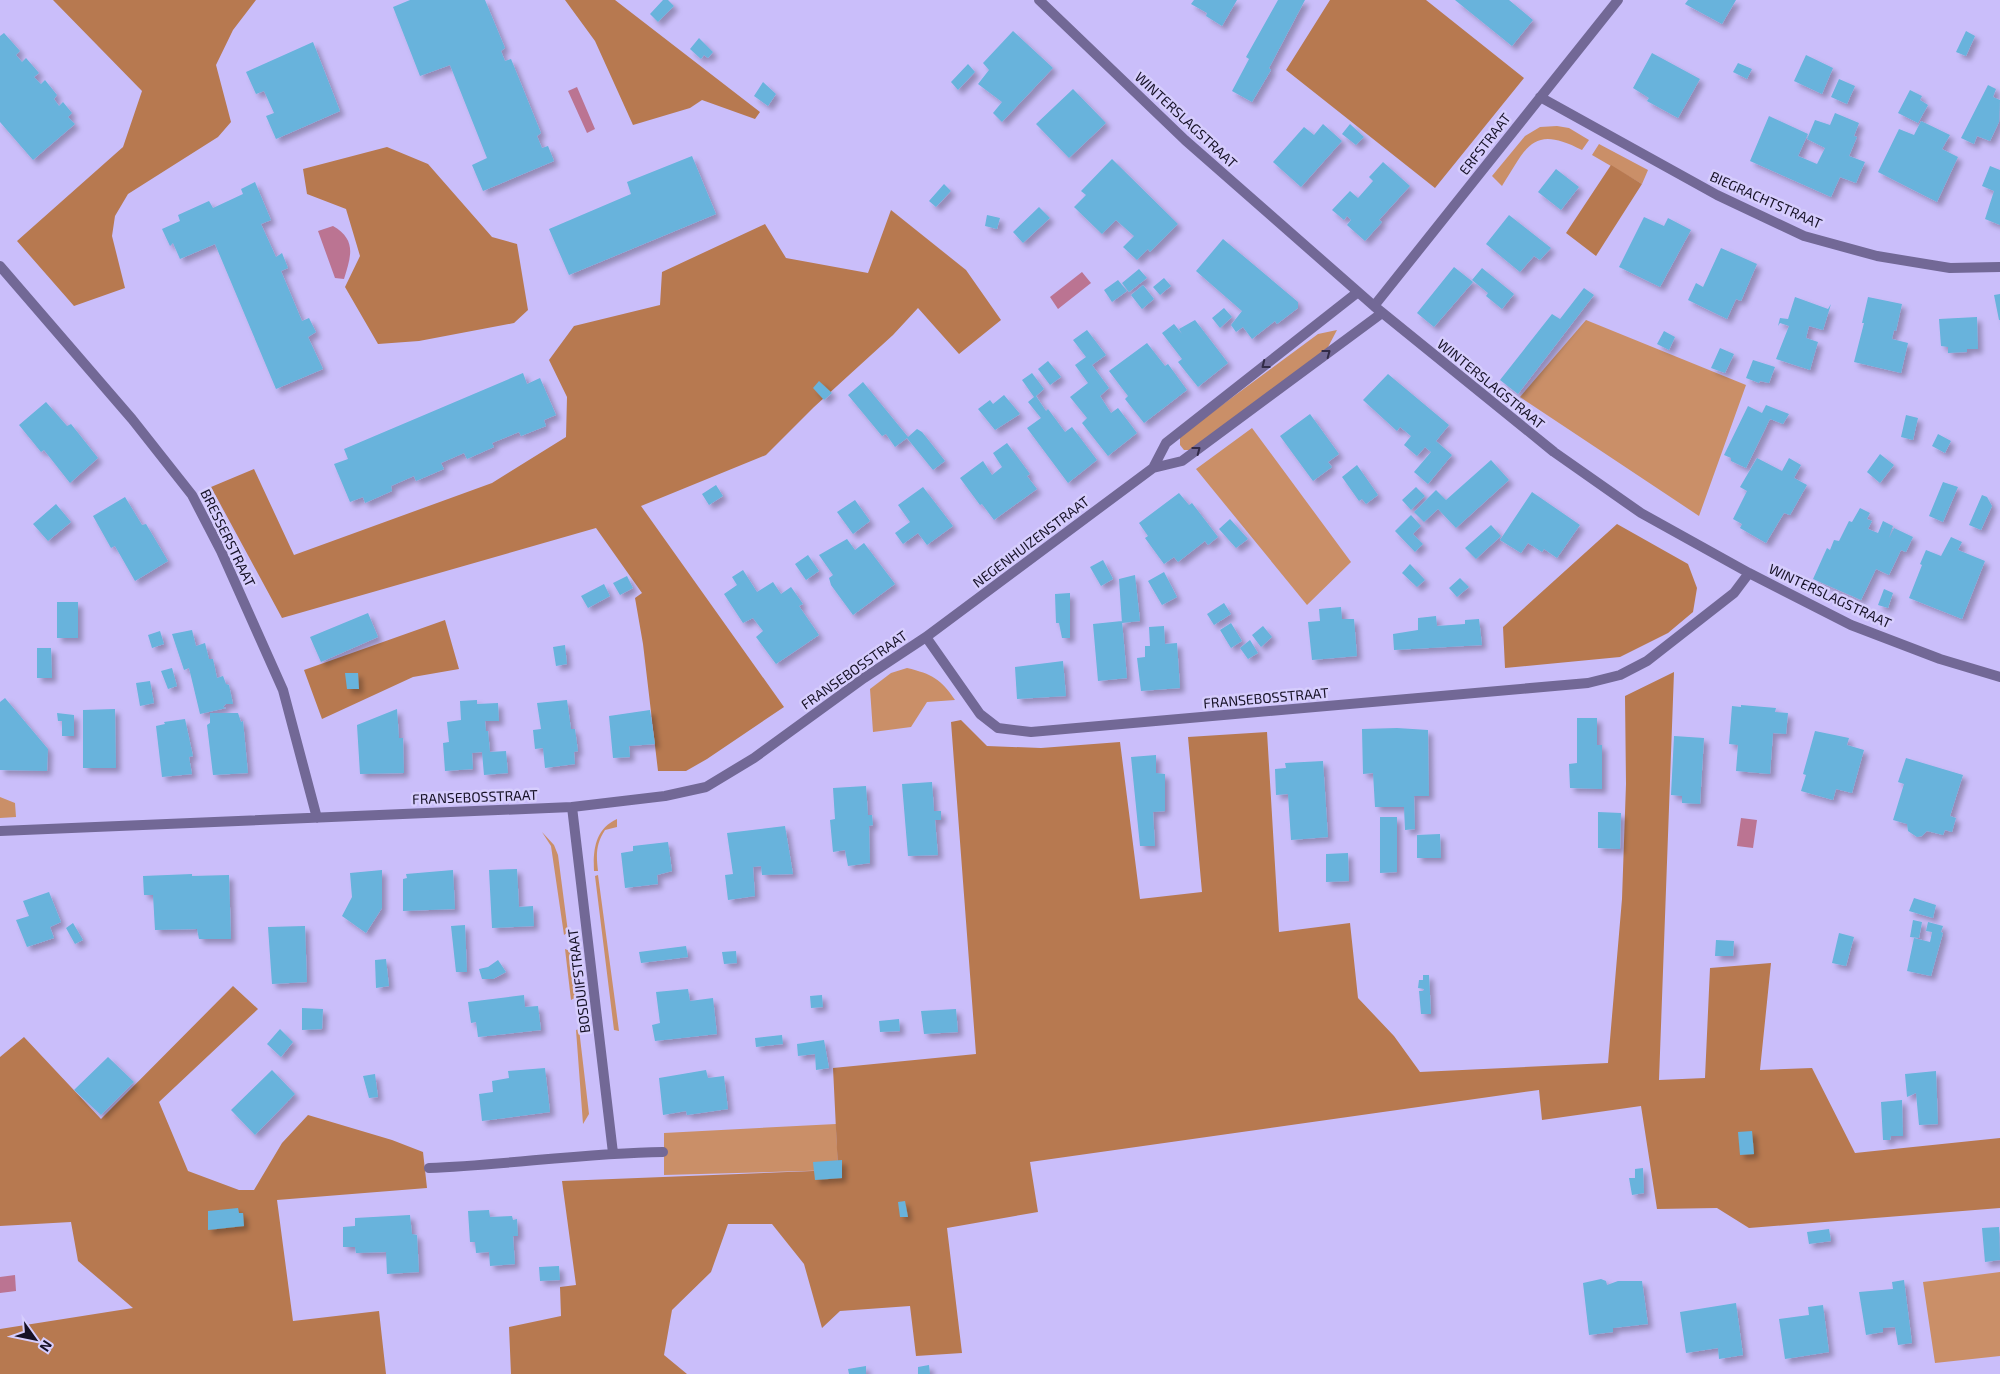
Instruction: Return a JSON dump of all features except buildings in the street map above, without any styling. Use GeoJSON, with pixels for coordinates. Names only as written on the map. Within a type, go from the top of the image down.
{"type":"FeatureCollection","features":[{"type":"Feature","properties":{"kind":"street","name":"WINTERSLAGSTRAAT"},"geometry":{"type":"LineString","coordinates":[[1040,0],[1185,140],[1378,309],[1554,452],[1641,513],[1749,573],[1851,625],[1940,659],[2000,677]]}},
{"type":"Feature","properties":{"kind":"street","name":"ERFSTRAAT"},"geometry":{"type":"LineString","coordinates":[[1378,309],[1540,97],[1618,0]]}},
{"type":"Feature","properties":{"kind":"street","name":"BIEGRACHTSTRAAT"},"geometry":{"type":"LineString","coordinates":[[1540,97],[1717,195],[1804,236],[1878,256],[1950,268],[2000,267]]}},
{"type":"Feature","properties":{"kind":"street","name":"BRESSERSTRAAT"},"geometry":{"type":"LineString","coordinates":[[0,266],[132,418],[192,495],[221,551],[283,690],[317,818]]}},
{"type":"Feature","properties":{"kind":"street","name":"NEGENHUIZENSTRAAT"},"geometry":{"type":"LineString","coordinates":[[1153,468],[1166,443],[1358,292]]}},
{"type":"Feature","properties":{"kind":"street","name":"NEGENHUIZENSTRAAT"},"geometry":{"type":"LineString","coordinates":[[926,637],[1153,468],[1182,461],[1378,309]]}},
{"type":"Feature","properties":{"kind":"street","name":"FRANSEBOSSTRAAT"},"geometry":{"type":"LineString","coordinates":[[0,831],[572,807],[665,796],[706,787],[754,758],[864,678],[926,637],[980,714],[998,728],[1031,732],[1588,683],[1620,675],[1647,661],[1734,594],[1749,573]]}},
{"type":"Feature","properties":{"kind":"street","name":"BOSDUIFSTRAAT"},"geometry":{"type":"LineString","coordinates":[[572,807],[613,1153]]}},
{"type":"Feature","properties":{"kind":"street"},"geometry":{"type":"LineString","coordinates":[[429,1168],[613,1153],[663,1152]]}},
{"type":"Feature","properties":{"kind":"shaded area"},"geometry":{"type":"Polygon","coordinates":[[[53,0],[256,0],[233,30],[216,65],[231,122],[218,137],[128,194],[115,216],[112,236],[125,288],[74,306],[17,241],[123,147],[142,91],[53,0]]]}},
{"type":"Feature","properties":{"kind":"shaded area"},"geometry":{"type":"Polygon","coordinates":[[[565,0],[615,0],[760,112],[755,119],[702,100],[690,108],[633,125],[595,41],[565,0]]]}},
{"type":"Feature","properties":{"kind":"shaded area"},"geometry":{"type":"Polygon","coordinates":[[[1330,0],[1426,0],[1524,78],[1435,188],[1286,70],[1330,0]]]}},
{"type":"Feature","properties":{"kind":"shaded area"},"geometry":{"type":"Polygon","coordinates":[[[577,87],[595,129],[587,133],[568,91],[577,87]]]}},
{"type":"Feature","properties":{"kind":"shaded area"},"geometry":{"type":"Polygon","coordinates":[[[1557,126],[1569,128],[1589,140],[1582,150],[1565,142],[1552,139],[1541,140],[1525,151],[1502,186],[1492,176],[1525,136],[1540,127],[1557,126]]]}},
{"type":"Feature","properties":{"kind":"shaded area"},"geometry":{"type":"Polygon","coordinates":[[[1599,144],[1648,170],[1642,184],[1592,155],[1599,144]]]}},
{"type":"Feature","properties":{"kind":"shaded area"},"geometry":{"type":"Polygon","coordinates":[[[387,147],[428,164],[492,237],[517,244],[528,310],[514,323],[419,341],[378,344],[345,287],[360,256],[346,209],[307,194],[303,169],[387,147]]]}},
{"type":"Feature","properties":{"kind":"shaded area"},"geometry":{"type":"Polygon","coordinates":[[[1611,165],[1642,184],[1596,256],[1566,233],[1611,165]]]}},
{"type":"Feature","properties":{"kind":"shaded area"},"geometry":{"type":"Polygon","coordinates":[[[891,210],[966,270],[1001,320],[959,354],[918,308],[893,335],[814,407],[766,455],[641,506],[784,707],[686,771],[658,771],[643,644],[635,598],[642,593],[596,528],[282,618],[211,487],[254,469],[294,555],[492,483],[566,437],[567,397],[549,360],[574,326],[660,305],[662,272],[765,224],[786,258],[868,273],[891,210]]]}},
{"type":"Feature","properties":{"kind":"shaded area"},"geometry":{"type":"Polygon","coordinates":[[[333,226],[341,231],[349,243],[350,256],[344,279],[335,278],[318,231],[333,226]]]}},
{"type":"Feature","properties":{"kind":"shaded area"},"geometry":{"type":"Polygon","coordinates":[[[1082,272],[1091,283],[1058,309],[1050,297],[1082,272]]]}},
{"type":"Feature","properties":{"kind":"shaded area"},"geometry":{"type":"Polygon","coordinates":[[[1586,320],[1746,385],[1699,516],[1520,397],[1586,320]]]}},
{"type":"Feature","properties":{"kind":"shaded area"},"geometry":{"type":"Polygon","coordinates":[[[1337,330],[1327,349],[1190,450],[1184,450],[1180,445],[1180,436],[1318,334],[1337,330]]]}},
{"type":"Feature","properties":{"kind":"shaded area"},"geometry":{"type":"Polygon","coordinates":[[[1252,428],[1351,562],[1307,605],[1196,469],[1252,428]]]}},
{"type":"Feature","properties":{"kind":"shaded area"},"geometry":{"type":"Polygon","coordinates":[[[1617,524],[1688,564],[1697,588],[1693,612],[1668,633],[1620,657],[1505,668],[1503,627],[1617,524]]]}},
{"type":"Feature","properties":{"kind":"shaded area"},"geometry":{"type":"Polygon","coordinates":[[[445,620],[459,669],[413,677],[322,719],[304,670],[445,620]]]}},
{"type":"Feature","properties":{"kind":"shaded area"},"geometry":{"type":"Polygon","coordinates":[[[907,668],[935,678],[955,700],[927,702],[911,727],[873,732],[870,689],[891,673],[907,668]]]}},
{"type":"Feature","properties":{"kind":"shaded area"},"geometry":{"type":"Polygon","coordinates":[[[1674,672],[1659,1080],[1705,1078],[1710,968],[1771,963],[1760,1070],[1812,1068],[1855,1153],[2000,1138],[2000,1208],[1749,1228],[1717,1208],[1657,1209],[1641,1106],[1542,1120],[1539,1090],[1030,1162],[1038,1212],[947,1228],[962,1353],[916,1356],[910,1306],[840,1311],[822,1328],[804,1264],[772,1224],[728,1224],[711,1272],[672,1310],[664,1355],[687,1374],[511,1374],[509,1327],[561,1316],[560,1287],[576,1285],[562,1181],[838,1170],[833,1068],[976,1054],[951,722],[961,720],[987,746],[1041,748],[1120,742],[1140,899],[1202,892],[1188,737],[1267,732],[1279,932],[1350,923],[1358,998],[1394,1036],[1420,1072],[1608,1063],[1622,899],[1626,784],[1625,696],[1674,672]]]}},
{"type":"Feature","properties":{"kind":"shaded area"},"geometry":{"type":"Polygon","coordinates":[[[0,797],[15,803],[16,817],[0,818],[0,797]]]}},
{"type":"Feature","properties":{"kind":"shaded area"},"geometry":{"type":"Polygon","coordinates":[[[1741,818],[1757,820],[1753,848],[1737,846],[1741,818]]]}},
{"type":"Feature","properties":{"kind":"shaded area"},"geometry":{"type":"Polygon","coordinates":[[[617,819],[617,827],[605,830],[600,840],[597,854],[598,871],[594,871],[595,848],[600,834],[604,828],[617,819]]]}},
{"type":"Feature","properties":{"kind":"shaded area"},"geometry":{"type":"Polygon","coordinates":[[[542,832],[554,845],[558,855],[568,932],[564,935],[551,846],[542,832]]]}},
{"type":"Feature","properties":{"kind":"shaded area"},"geometry":{"type":"Polygon","coordinates":[[[598,875],[619,1031],[614,1030],[595,876],[598,875]]]}},
{"type":"Feature","properties":{"kind":"shaded area"},"geometry":{"type":"Polygon","coordinates":[[[565,949],[570,951],[576,997],[571,1000],[565,949]]]}},
{"type":"Feature","properties":{"kind":"shaded area"},"geometry":{"type":"Polygon","coordinates":[[[233,986],[258,1009],[159,1102],[188,1171],[239,1190],[254,1190],[282,1143],[308,1115],[392,1140],[423,1152],[427,1188],[277,1200],[293,1321],[379,1311],[386,1374],[0,1374],[0,1329],[133,1308],[78,1261],[71,1222],[0,1226],[0,1057],[24,1037],[101,1119],[233,986]]]}},
{"type":"Feature","properties":{"kind":"shaded area"},"geometry":{"type":"Polygon","coordinates":[[[579,1029],[589,1114],[583,1124],[576,1030],[579,1029]]]}},
{"type":"Feature","properties":{"kind":"shaded area"},"geometry":{"type":"Polygon","coordinates":[[[836,1124],[838,1170],[664,1175],[664,1133],[836,1124]]]}},
{"type":"Feature","properties":{"kind":"shaded area"},"geometry":{"type":"Polygon","coordinates":[[[2000,1272],[2000,1356],[1935,1363],[1923,1282],[2000,1272]]]}},
{"type":"Feature","properties":{"kind":"shaded area"},"geometry":{"type":"Polygon","coordinates":[[[15,1275],[16,1291],[0,1293],[0,1277],[15,1275]]]}}]}
